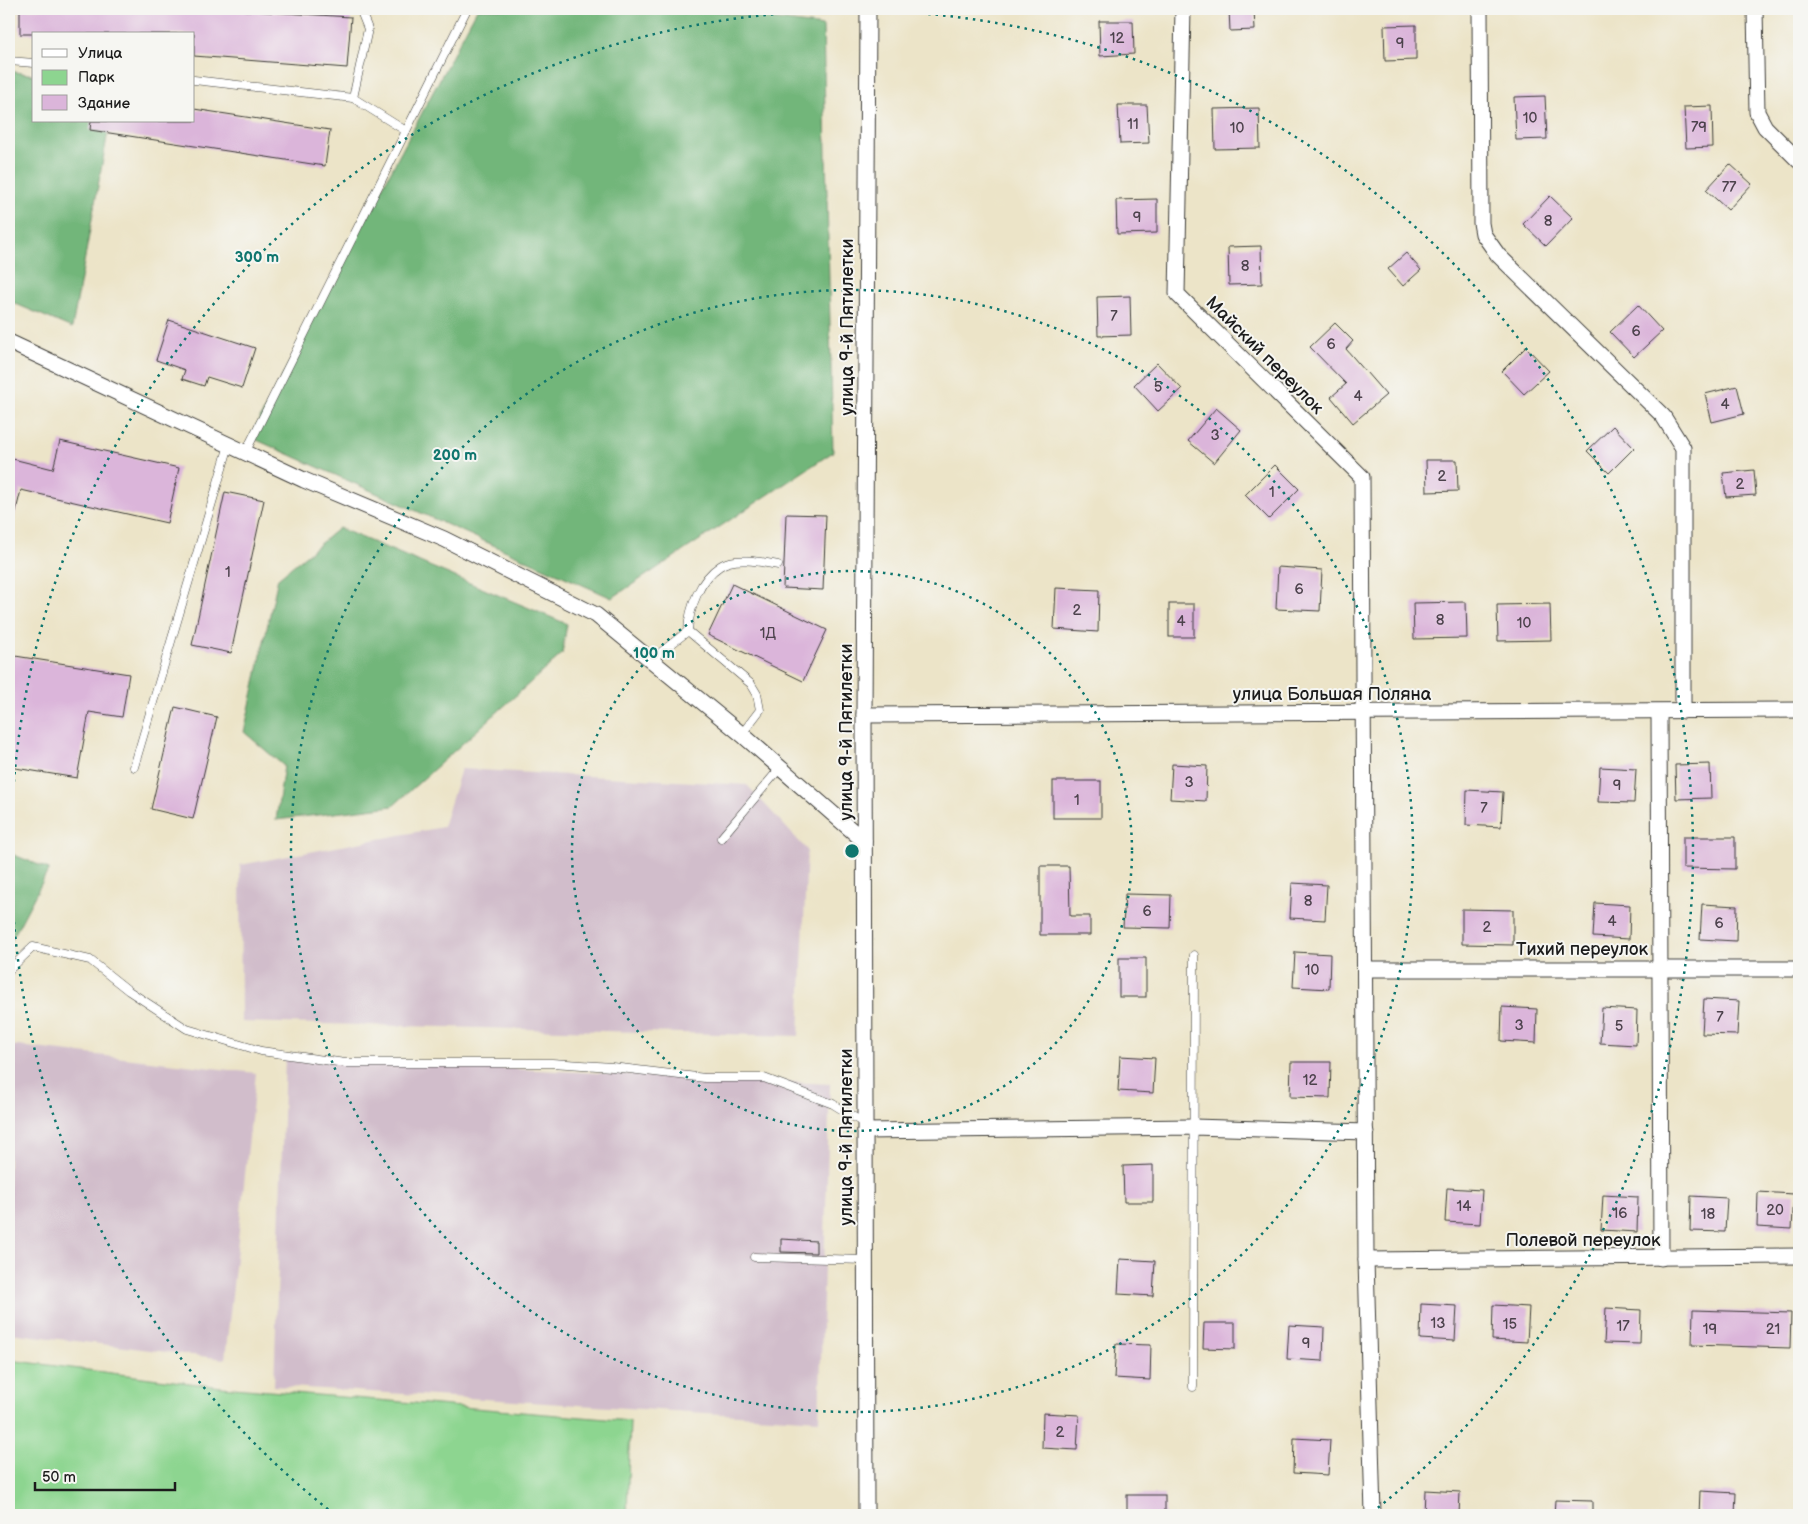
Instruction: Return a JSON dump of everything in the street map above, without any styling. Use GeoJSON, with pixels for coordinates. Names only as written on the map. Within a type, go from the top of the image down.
{"type":"FeatureCollection","features":[{"type":"Feature","properties":{"kind":"street","name":"улица 9-й Пятилетки"},"geometry":{"type":"LineString","coordinates":[[866,1515],[864,715],[868,9]]}},
{"type":"Feature","properties":{"kind":"street","name":"Майский переулок"},"geometry":{"type":"LineString","coordinates":[[1183,9],[1177,294],[1362,477],[1365,712],[1366,1260],[1373,1515]]}},
{"type":"Feature","properties":{"kind":"street"},"geometry":{"type":"LineString","coordinates":[[1480,9],[1480,223],[1483,234],[1498,256],[1662,416],[1683,448],[1684,712]]}},
{"type":"Feature","properties":{"kind":"street"},"geometry":{"type":"LineString","coordinates":[[1755,9],[1757,112],[1765,127],[1799,161]]}},
{"type":"Feature","properties":{"kind":"street"},"geometry":{"type":"LineString","coordinates":[[9,342],[245,453],[444,540],[596,615],[741,735],[864,841]]}},
{"type":"Feature","properties":{"kind":"street","name":"улица Большая Поляна"},"geometry":{"type":"LineString","coordinates":[[864,715],[1799,710]]}},
{"type":"Feature","properties":{"kind":"street"},"geometry":{"type":"LineString","coordinates":[[1659,712],[1661,1258]]}},
{"type":"Feature","properties":{"kind":"street","name":"Тихий переулок"},"geometry":{"type":"LineString","coordinates":[[1366,969],[1660,967],[1799,969]]}},
{"type":"Feature","properties":{"kind":"street"},"geometry":{"type":"LineString","coordinates":[[865,1128],[1193,1127],[1366,1132]]}},
{"type":"Feature","properties":{"kind":"street","name":"Полевой переулок"},"geometry":{"type":"LineString","coordinates":[[1366,1260],[1799,1256]]}},
{"type":"Feature","properties":{"kind":"lane"},"geometry":{"type":"LineString","coordinates":[[354,98],[368,29],[360,9]]}},
{"type":"Feature","properties":{"kind":"lane"},"geometry":{"type":"LineString","coordinates":[[245,453],[467,9]]}},
{"type":"Feature","properties":{"kind":"lane"},"geometry":{"type":"LineString","coordinates":[[9,61],[32,63]]}},
{"type":"Feature","properties":{"kind":"lane"},"geometry":{"type":"LineString","coordinates":[[195,80],[354,98],[406,131]]}},
{"type":"Feature","properties":{"kind":"lane"},"geometry":{"type":"LineString","coordinates":[[134,767],[228,445]]}},
{"type":"Feature","properties":{"kind":"lane"},"geometry":{"type":"LineString","coordinates":[[651,660],[688,630],[689,617],[700,588],[721,565],[749,560],[778,565]]}},
{"type":"Feature","properties":{"kind":"lane"},"geometry":{"type":"LineString","coordinates":[[688,630],[751,684],[757,694],[760,710],[741,735]]}},
{"type":"Feature","properties":{"kind":"lane"},"geometry":{"type":"LineString","coordinates":[[721,838],[780,768]]}},
{"type":"Feature","properties":{"kind":"lane"},"geometry":{"type":"LineString","coordinates":[[9,970],[33,947],[90,960],[129,992],[187,1029],[261,1051],[345,1063],[552,1063],[612,1067],[705,1078],[764,1078],[833,1104],[865,1128]]}},
{"type":"Feature","properties":{"kind":"lane"},"geometry":{"type":"LineString","coordinates":[[1193,1386],[1194,955]]}},
{"type":"Feature","properties":{"kind":"lane"},"geometry":{"type":"LineString","coordinates":[[754,1257],[865,1260]]}},
{"type":"Feature","properties":{"kind":"shaded area"},"geometry":{"type":"Polygon","coordinates":[[[461,769],[747,785],[807,850],[799,1036],[241,1022],[240,865],[443,827],[461,769]]]}},
{"type":"Feature","properties":{"kind":"shaded area"},"geometry":{"type":"Polygon","coordinates":[[[9,1045],[256,1073],[225,1359],[9,1333],[9,1045]]]}},
{"type":"Feature","properties":{"kind":"shaded area"},"geometry":{"type":"Polygon","coordinates":[[[285,1058],[830,1084],[819,1420],[274,1386],[285,1058]]]}},
{"type":"Feature","properties":{"kind":"green space"},"geometry":{"type":"Polygon","coordinates":[[[477,9],[698,9],[823,26],[833,452],[612,598],[250,437],[477,9]]]}},
{"type":"Feature","properties":{"kind":"green space"},"geometry":{"type":"Polygon","coordinates":[[[9,71],[32,75],[32,122],[110,122],[72,328],[9,301],[9,71]]]}},
{"type":"Feature","properties":{"kind":"green space"},"geometry":{"type":"Polygon","coordinates":[[[339,528],[567,624],[562,654],[393,806],[276,820],[284,766],[244,732],[278,578],[339,528]]]}},
{"type":"Feature","properties":{"kind":"green space"},"geometry":{"type":"Polygon","coordinates":[[[9,853],[49,869],[9,945],[9,853]]]}},
{"type":"Feature","properties":{"kind":"green space"},"geometry":{"type":"Polygon","coordinates":[[[9,1360],[221,1387],[630,1421],[627,1515],[9,1515],[9,1360]]]}},
{"type":"Feature","properties":{"kind":"building"},"geometry":{"type":"Polygon","coordinates":[[[20,9],[218,9],[351,17],[347,68],[195,56],[195,32],[32,32],[32,34],[20,34],[20,9]]]}},
{"type":"Feature","properties":{"kind":"building"},"geometry":{"type":"Polygon","coordinates":[[[1229,9],[1254,9],[1255,30],[1230,31],[1229,9]]]}},
{"type":"Feature","properties":{"kind":"building"},"geometry":{"type":"Polygon","coordinates":[[[1099,21],[1133,21],[1134,54],[1100,56],[1099,21]]]}},
{"type":"Feature","properties":{"kind":"building"},"geometry":{"type":"Polygon","coordinates":[[[1416,25],[1416,60],[1385,61],[1384,26],[1416,25]]]}},
{"type":"Feature","properties":{"kind":"building"},"geometry":{"type":"Polygon","coordinates":[[[1545,96],[1547,139],[1516,140],[1514,97],[1545,96]]]}},
{"type":"Feature","properties":{"kind":"building"},"geometry":{"type":"Polygon","coordinates":[[[1118,105],[1147,105],[1149,143],[1120,144],[1118,105]]]}},
{"type":"Feature","properties":{"kind":"building"},"geometry":{"type":"Polygon","coordinates":[[[1712,106],[1713,147],[1686,148],[1684,107],[1712,106]]]}},
{"type":"Feature","properties":{"kind":"building"},"geometry":{"type":"Polygon","coordinates":[[[1259,108],[1260,148],[1215,149],[1214,109],[1259,108]]]}},
{"type":"Feature","properties":{"kind":"building"},"geometry":{"type":"Polygon","coordinates":[[[195,109],[330,130],[325,166],[90,130],[91,122],[195,122],[195,109]]]}},
{"type":"Feature","properties":{"kind":"building"},"geometry":{"type":"Polygon","coordinates":[[[1730,164],[1752,184],[1728,210],[1706,190],[1730,164]]]}},
{"type":"Feature","properties":{"kind":"building"},"geometry":{"type":"Polygon","coordinates":[[[1550,196],[1573,218],[1546,246],[1523,224],[1550,196]]]}},
{"type":"Feature","properties":{"kind":"building"},"geometry":{"type":"Polygon","coordinates":[[[1157,199],[1157,233],[1117,234],[1116,200],[1157,199]]]}},
{"type":"Feature","properties":{"kind":"building"},"geometry":{"type":"Polygon","coordinates":[[[1261,246],[1262,284],[1229,285],[1228,247],[1261,246]]]}},
{"type":"Feature","properties":{"kind":"building"},"geometry":{"type":"Polygon","coordinates":[[[1406,253],[1421,270],[1403,286],[1388,269],[1406,253]]]}},
{"type":"Feature","properties":{"kind":"building"},"geometry":{"type":"Polygon","coordinates":[[[1130,296],[1131,335],[1098,336],[1097,297],[1130,296]]]}},
{"type":"Feature","properties":{"kind":"building"},"geometry":{"type":"Polygon","coordinates":[[[1638,305],[1662,331],[1634,357],[1610,332],[1638,305]]]}},
{"type":"Feature","properties":{"kind":"building"},"geometry":{"type":"Polygon","coordinates":[[[169,320],[255,348],[242,388],[207,377],[204,386],[182,379],[185,370],[156,360],[169,320]]]}},
{"type":"Feature","properties":{"kind":"building"},"geometry":{"type":"Polygon","coordinates":[[[1335,323],[1353,341],[1346,349],[1386,395],[1353,423],[1331,397],[1346,384],[1310,347],[1335,323]]]}},
{"type":"Feature","properties":{"kind":"building"},"geometry":{"type":"Polygon","coordinates":[[[1526,347],[1549,371],[1524,394],[1502,371],[1526,347]]]}},
{"type":"Feature","properties":{"kind":"building"},"geometry":{"type":"Polygon","coordinates":[[[1157,363],[1182,389],[1158,411],[1134,385],[1157,363]]]}},
{"type":"Feature","properties":{"kind":"building"},"geometry":{"type":"Polygon","coordinates":[[[1737,386],[1744,414],[1712,422],[1705,394],[1737,386]]]}},
{"type":"Feature","properties":{"kind":"building"},"geometry":{"type":"Polygon","coordinates":[[[1216,408],[1241,430],[1214,463],[1188,441],[1216,408]]]}},
{"type":"Feature","properties":{"kind":"building"},"geometry":{"type":"Polygon","coordinates":[[[1613,426],[1634,448],[1609,473],[1587,451],[1613,426]]]}},
{"type":"Feature","properties":{"kind":"building"},"geometry":{"type":"Polygon","coordinates":[[[60,441],[179,468],[167,523],[21,490],[14,519],[9,518],[9,458],[53,469],[60,441]]]}},
{"type":"Feature","properties":{"kind":"building"},"geometry":{"type":"Polygon","coordinates":[[[1426,460],[1457,460],[1458,491],[1427,492],[1426,460]]]}},
{"type":"Feature","properties":{"kind":"building"},"geometry":{"type":"Polygon","coordinates":[[[1275,465],[1299,489],[1269,519],[1245,495],[1275,465]]]}},
{"type":"Feature","properties":{"kind":"building"},"geometry":{"type":"Polygon","coordinates":[[[1754,470],[1756,495],[1726,497],[1723,473],[1754,470]]]}},
{"type":"Feature","properties":{"kind":"building"},"geometry":{"type":"Polygon","coordinates":[[[225,492],[264,500],[231,653],[192,645],[225,492]]]}},
{"type":"Feature","properties":{"kind":"building"},"geometry":{"type":"Polygon","coordinates":[[[786,514],[826,515],[823,590],[783,588],[786,514]]]}},
{"type":"Feature","properties":{"kind":"building"},"geometry":{"type":"Polygon","coordinates":[[[1278,567],[1322,570],[1320,611],[1276,609],[1278,567]]]}},
{"type":"Feature","properties":{"kind":"building"},"geometry":{"type":"Polygon","coordinates":[[[732,584],[827,630],[803,681],[708,635],[732,584]]]}},
{"type":"Feature","properties":{"kind":"building"},"geometry":{"type":"Polygon","coordinates":[[[1056,588],[1099,590],[1098,632],[1054,629],[1056,588]]]}},
{"type":"Feature","properties":{"kind":"building"},"geometry":{"type":"Polygon","coordinates":[[[1466,602],[1467,638],[1414,639],[1413,603],[1466,602]]]}},
{"type":"Feature","properties":{"kind":"building"},"geometry":{"type":"Polygon","coordinates":[[[1169,604],[1194,604],[1194,637],[1169,637],[1169,604]]]}},
{"type":"Feature","properties":{"kind":"building"},"geometry":{"type":"Polygon","coordinates":[[[1550,604],[1551,640],[1498,641],[1497,605],[1550,604]]]}},
{"type":"Feature","properties":{"kind":"building"},"geometry":{"type":"Polygon","coordinates":[[[9,655],[129,674],[122,717],[89,712],[77,778],[9,767],[9,655]]]}},
{"type":"Feature","properties":{"kind":"building"},"geometry":{"type":"Polygon","coordinates":[[[175,707],[217,717],[193,819],[151,809],[175,707]]]}},
{"type":"Feature","properties":{"kind":"building"},"geometry":{"type":"Polygon","coordinates":[[[1172,764],[1207,766],[1206,801],[1170,799],[1172,764]]]}},
{"type":"Feature","properties":{"kind":"building"},"geometry":{"type":"Polygon","coordinates":[[[1710,764],[1711,798],[1676,799],[1675,765],[1710,764]]]}},
{"type":"Feature","properties":{"kind":"building"},"geometry":{"type":"Polygon","coordinates":[[[1600,767],[1636,769],[1634,803],[1598,802],[1600,767]]]}},
{"type":"Feature","properties":{"kind":"building"},"geometry":{"type":"Polygon","coordinates":[[[1053,781],[1101,781],[1101,818],[1053,818],[1053,781]]]}},
{"type":"Feature","properties":{"kind":"building"},"geometry":{"type":"Polygon","coordinates":[[[1467,790],[1503,792],[1501,827],[1466,825],[1467,790]]]}},
{"type":"Feature","properties":{"kind":"building"},"geometry":{"type":"Polygon","coordinates":[[[1683,837],[1735,837],[1735,869],[1683,868],[1683,837]]]}},
{"type":"Feature","properties":{"kind":"building"},"geometry":{"type":"Polygon","coordinates":[[[1040,866],[1069,866],[1070,916],[1090,916],[1090,935],[1040,935],[1040,866]]]}},
{"type":"Feature","properties":{"kind":"building"},"geometry":{"type":"Polygon","coordinates":[[[1292,883],[1327,885],[1325,920],[1290,918],[1292,883]]]}},
{"type":"Feature","properties":{"kind":"building"},"geometry":{"type":"Polygon","coordinates":[[[1125,894],[1171,895],[1170,928],[1123,927],[1125,894]]]}},
{"type":"Feature","properties":{"kind":"building"},"geometry":{"type":"Polygon","coordinates":[[[1595,903],[1630,905],[1629,939],[1593,937],[1595,903]]]}},
{"type":"Feature","properties":{"kind":"building"},"geometry":{"type":"Polygon","coordinates":[[[1702,904],[1737,906],[1736,941],[1700,939],[1702,904]]]}},
{"type":"Feature","properties":{"kind":"building"},"geometry":{"type":"Polygon","coordinates":[[[1462,909],[1513,910],[1513,945],[1462,944],[1462,909]]]}},
{"type":"Feature","properties":{"kind":"building"},"geometry":{"type":"Polygon","coordinates":[[[1295,952],[1330,954],[1329,989],[1293,987],[1295,952]]]}},
{"type":"Feature","properties":{"kind":"building"},"geometry":{"type":"Polygon","coordinates":[[[1119,958],[1146,958],[1146,997],[1119,997],[1119,958]]]}},
{"type":"Feature","properties":{"kind":"building"},"geometry":{"type":"Polygon","coordinates":[[[1704,999],[1739,1001],[1737,1035],[1702,1034],[1704,999]]]}},
{"type":"Feature","properties":{"kind":"building"},"geometry":{"type":"Polygon","coordinates":[[[1502,1007],[1537,1009],[1536,1043],[1501,1041],[1502,1007]]]}},
{"type":"Feature","properties":{"kind":"building"},"geometry":{"type":"Polygon","coordinates":[[[1602,1008],[1637,1010],[1636,1045],[1600,1043],[1602,1008]]]}},
{"type":"Feature","properties":{"kind":"building"},"geometry":{"type":"Polygon","coordinates":[[[1120,1056],[1155,1058],[1153,1093],[1118,1091],[1120,1056]]]}},
{"type":"Feature","properties":{"kind":"building"},"geometry":{"type":"Polygon","coordinates":[[[1291,1062],[1331,1062],[1330,1098],[1290,1097],[1291,1062]]]}},
{"type":"Feature","properties":{"kind":"building"},"geometry":{"type":"Polygon","coordinates":[[[1153,1165],[1153,1202],[1124,1202],[1123,1166],[1153,1165]]]}},
{"type":"Feature","properties":{"kind":"building"},"geometry":{"type":"Polygon","coordinates":[[[1447,1188],[1482,1190],[1480,1224],[1445,1222],[1447,1188]]]}},
{"type":"Feature","properties":{"kind":"building"},"geometry":{"type":"Polygon","coordinates":[[[1758,1192],[1794,1194],[1792,1229],[1757,1227],[1758,1192]]]}},
{"type":"Feature","properties":{"kind":"building"},"geometry":{"type":"Polygon","coordinates":[[[1603,1195],[1638,1197],[1637,1232],[1601,1230],[1603,1195]]]}},
{"type":"Feature","properties":{"kind":"building"},"geometry":{"type":"Polygon","coordinates":[[[1691,1196],[1727,1198],[1725,1232],[1690,1231],[1691,1196]]]}},
{"type":"Feature","properties":{"kind":"building"},"geometry":{"type":"Polygon","coordinates":[[[781,1239],[816,1241],[816,1253],[781,1252],[781,1239]]]}},
{"type":"Feature","properties":{"kind":"building"},"geometry":{"type":"Polygon","coordinates":[[[1120,1259],[1155,1261],[1153,1296],[1118,1294],[1120,1259]]]}},
{"type":"Feature","properties":{"kind":"building"},"geometry":{"type":"Polygon","coordinates":[[[1421,1304],[1457,1306],[1455,1341],[1420,1339],[1421,1304]]]}},
{"type":"Feature","properties":{"kind":"building"},"geometry":{"type":"Polygon","coordinates":[[[1493,1305],[1529,1307],[1527,1342],[1492,1340],[1493,1305]]]}},
{"type":"Feature","properties":{"kind":"building"},"geometry":{"type":"Polygon","coordinates":[[[1606,1308],[1641,1310],[1640,1344],[1604,1343],[1606,1308]]]}},
{"type":"Feature","properties":{"kind":"building"},"geometry":{"type":"Polygon","coordinates":[[[1693,1310],[1791,1313],[1790,1348],[1692,1345],[1693,1310]]]}},
{"type":"Feature","properties":{"kind":"building"},"geometry":{"type":"Polygon","coordinates":[[[1204,1323],[1235,1323],[1235,1349],[1203,1348],[1204,1323]]]}},
{"type":"Feature","properties":{"kind":"building"},"geometry":{"type":"Polygon","coordinates":[[[1289,1325],[1324,1327],[1323,1361],[1287,1359],[1289,1325]]]}},
{"type":"Feature","properties":{"kind":"building"},"geometry":{"type":"Polygon","coordinates":[[[1116,1344],[1151,1345],[1150,1380],[1114,1378],[1116,1344]]]}},
{"type":"Feature","properties":{"kind":"building"},"geometry":{"type":"Polygon","coordinates":[[[1043,1413],[1079,1415],[1077,1450],[1042,1448],[1043,1413]]]}},
{"type":"Feature","properties":{"kind":"building"},"geometry":{"type":"Polygon","coordinates":[[[1294,1438],[1330,1440],[1328,1475],[1293,1473],[1294,1438]]]}},
{"type":"Feature","properties":{"kind":"building"},"geometry":{"type":"Polygon","coordinates":[[[1425,1490],[1460,1492],[1459,1515],[1424,1515],[1425,1490]]]}},
{"type":"Feature","properties":{"kind":"building"},"geometry":{"type":"Polygon","coordinates":[[[1700,1491],[1736,1493],[1735,1515],[1699,1515],[1700,1491]]]}},
{"type":"Feature","properties":{"kind":"building"},"geometry":{"type":"Polygon","coordinates":[[[1127,1495],[1165,1495],[1165,1515],[1127,1515],[1127,1495]]]}},
{"type":"Feature","properties":{"kind":"building"},"geometry":{"type":"Polygon","coordinates":[[[1555,1500],[1592,1501],[1592,1515],[1554,1515],[1555,1500]]]}}]}
